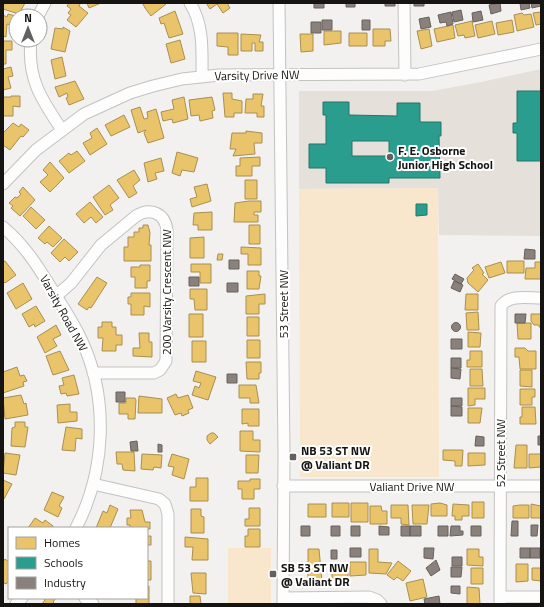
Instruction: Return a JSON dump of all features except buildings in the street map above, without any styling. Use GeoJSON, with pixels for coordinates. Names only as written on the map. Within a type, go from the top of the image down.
{"type":"FeatureCollection","features":[{"type":"Feature","properties":{"kind":"street"},"geometry":{"type":"LineString","coordinates":[[190,3],[197,18],[202,35],[202,76]]}},
{"type":"Feature","properties":{"kind":"street","name":"53 Street NW"},"geometry":{"type":"LineString","coordinates":[[279,3],[281,75],[283,601]]}},
{"type":"Feature","properties":{"kind":"street"},"geometry":{"type":"LineString","coordinates":[[404,3],[405,75]]}},
{"type":"Feature","properties":{"kind":"street"},"geometry":{"type":"LineString","coordinates":[[31,48],[31,69],[34,83],[45,106],[62,130]]}},
{"type":"Feature","properties":{"kind":"street","name":"Varsity Drive NW"},"geometry":{"type":"LineString","coordinates":[[3,184],[36,150],[84,114],[130,93],[161,84],[202,76],[405,75],[430,73],[541,49]]}},
{"type":"Feature","properties":{"kind":"street","name":"200 Varsity Crescent NW"},"geometry":{"type":"LineString","coordinates":[[56,296],[72,283],[101,245],[136,216],[141,213],[151,211],[162,216],[165,220],[167,230],[166,362],[160,370],[154,373],[93,373]]}},
{"type":"Feature","properties":{"kind":"street","name":"Varsity Road NW"},"geometry":{"type":"LineString","coordinates":[[3,227],[30,255],[56,296],[82,340],[93,373],[99,405],[100,427],[98,464],[93,484],[76,527]]}},
{"type":"Feature","properties":{"kind":"street","name":"52 Street NW"},"geometry":{"type":"LineString","coordinates":[[500,601],[500,313],[504,302],[514,298],[541,298]]}},
{"type":"Feature","properties":{"kind":"street"},"geometry":{"type":"LineString","coordinates":[[93,484],[156,498],[165,504],[168,514],[168,604]]}},
{"type":"Feature","properties":{"kind":"street","name":"Valiant Drive NW"},"geometry":{"type":"LineString","coordinates":[[283,486],[541,486]]}},
{"type":"Feature","properties":{"kind":"street"},"geometry":{"type":"LineString","coordinates":[[283,601],[369,598],[377,600],[381,604]]}},
{"type":"Feature","properties":{"kind":"street"},"geometry":{"type":"LineString","coordinates":[[500,601],[541,598]]}},
{"type":"Feature","properties":{"kind":"shaded area","name":"F. E. Osborne Junior High School"},"geometry":{"type":"Polygon","coordinates":[[[541,69],[541,236],[439,235],[438,188],[299,189],[299,91],[432,91],[541,69]]]}},
{"type":"Feature","properties":{"kind":"shaded area"},"geometry":{"type":"Polygon","coordinates":[[[438,188],[439,477],[300,477],[299,189],[438,188]]]}},
{"type":"Feature","properties":{"kind":"shaded area"},"geometry":{"type":"Polygon","coordinates":[[[228,548],[271,548],[271,604],[228,604],[228,548]]]}},
{"type":"Feature","properties":{"kind":"place","name":"F. E. Osborne Junior High School"},"geometry":{"type":"Point","coordinates":[390,157]}},
{"type":"Feature","properties":{"kind":"place","name":"NB 53 ST NW @ Valiant DR"},"geometry":{"type":"Point","coordinates":[293,457]}},
{"type":"Feature","properties":{"kind":"place","name":"SB 53 ST NW @ Valiant DR"},"geometry":{"type":"Point","coordinates":[273,574]}}]}
